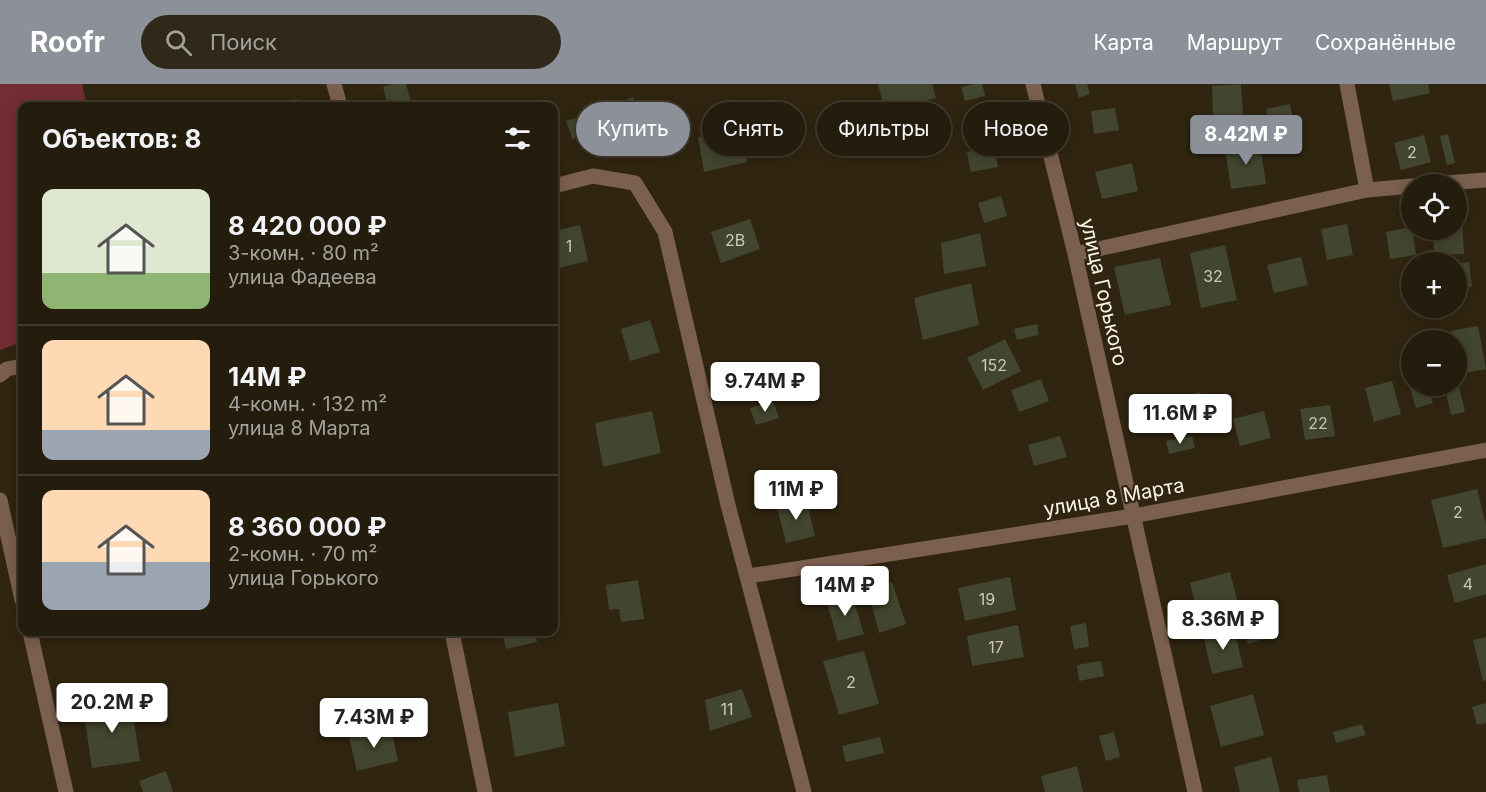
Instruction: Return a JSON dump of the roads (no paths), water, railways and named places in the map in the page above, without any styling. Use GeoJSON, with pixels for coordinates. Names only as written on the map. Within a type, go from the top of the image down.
{"type":"FeatureCollection","features":[{"type":"Feature","properties":{"kind":"street"},"geometry":{"type":"LineString","coordinates":[[334,84],[339,102]]}},
{"type":"Feature","properties":{"kind":"street","name":"улица Горького"},"geometry":{"type":"LineString","coordinates":[[1033,84],[1075,254],[1195,792]]}},
{"type":"Feature","properties":{"kind":"street"},"geometry":{"type":"LineString","coordinates":[[1347,84],[1366,190]]}},
{"type":"Feature","properties":{"kind":"street"},"geometry":{"type":"LineString","coordinates":[[558,185],[593,176],[634,183],[665,232],[728,505],[804,792]]}},
{"type":"Feature","properties":{"kind":"street"},"geometry":{"type":"LineString","coordinates":[[1467,181],[1486,180]]}},
{"type":"Feature","properties":{"kind":"street"},"geometry":{"type":"LineString","coordinates":[[1075,254],[1366,190],[1401,187]]}},
{"type":"Feature","properties":{"kind":"street"},"geometry":{"type":"LineString","coordinates":[[0,375],[7,369],[18,367]]}},
{"type":"Feature","properties":{"kind":"street","name":"улица 8 Марта"},"geometry":{"type":"LineString","coordinates":[[748,576],[1133,516],[1486,450]]}},
{"type":"Feature","properties":{"kind":"street"},"geometry":{"type":"LineString","coordinates":[[0,500],[18,582]]}},
{"type":"Feature","properties":{"kind":"street"},"geometry":{"type":"LineString","coordinates":[[31,636],[66,792]]}},
{"type":"Feature","properties":{"kind":"street"},"geometry":{"type":"LineString","coordinates":[[453,636],[484,792]]}}]}
